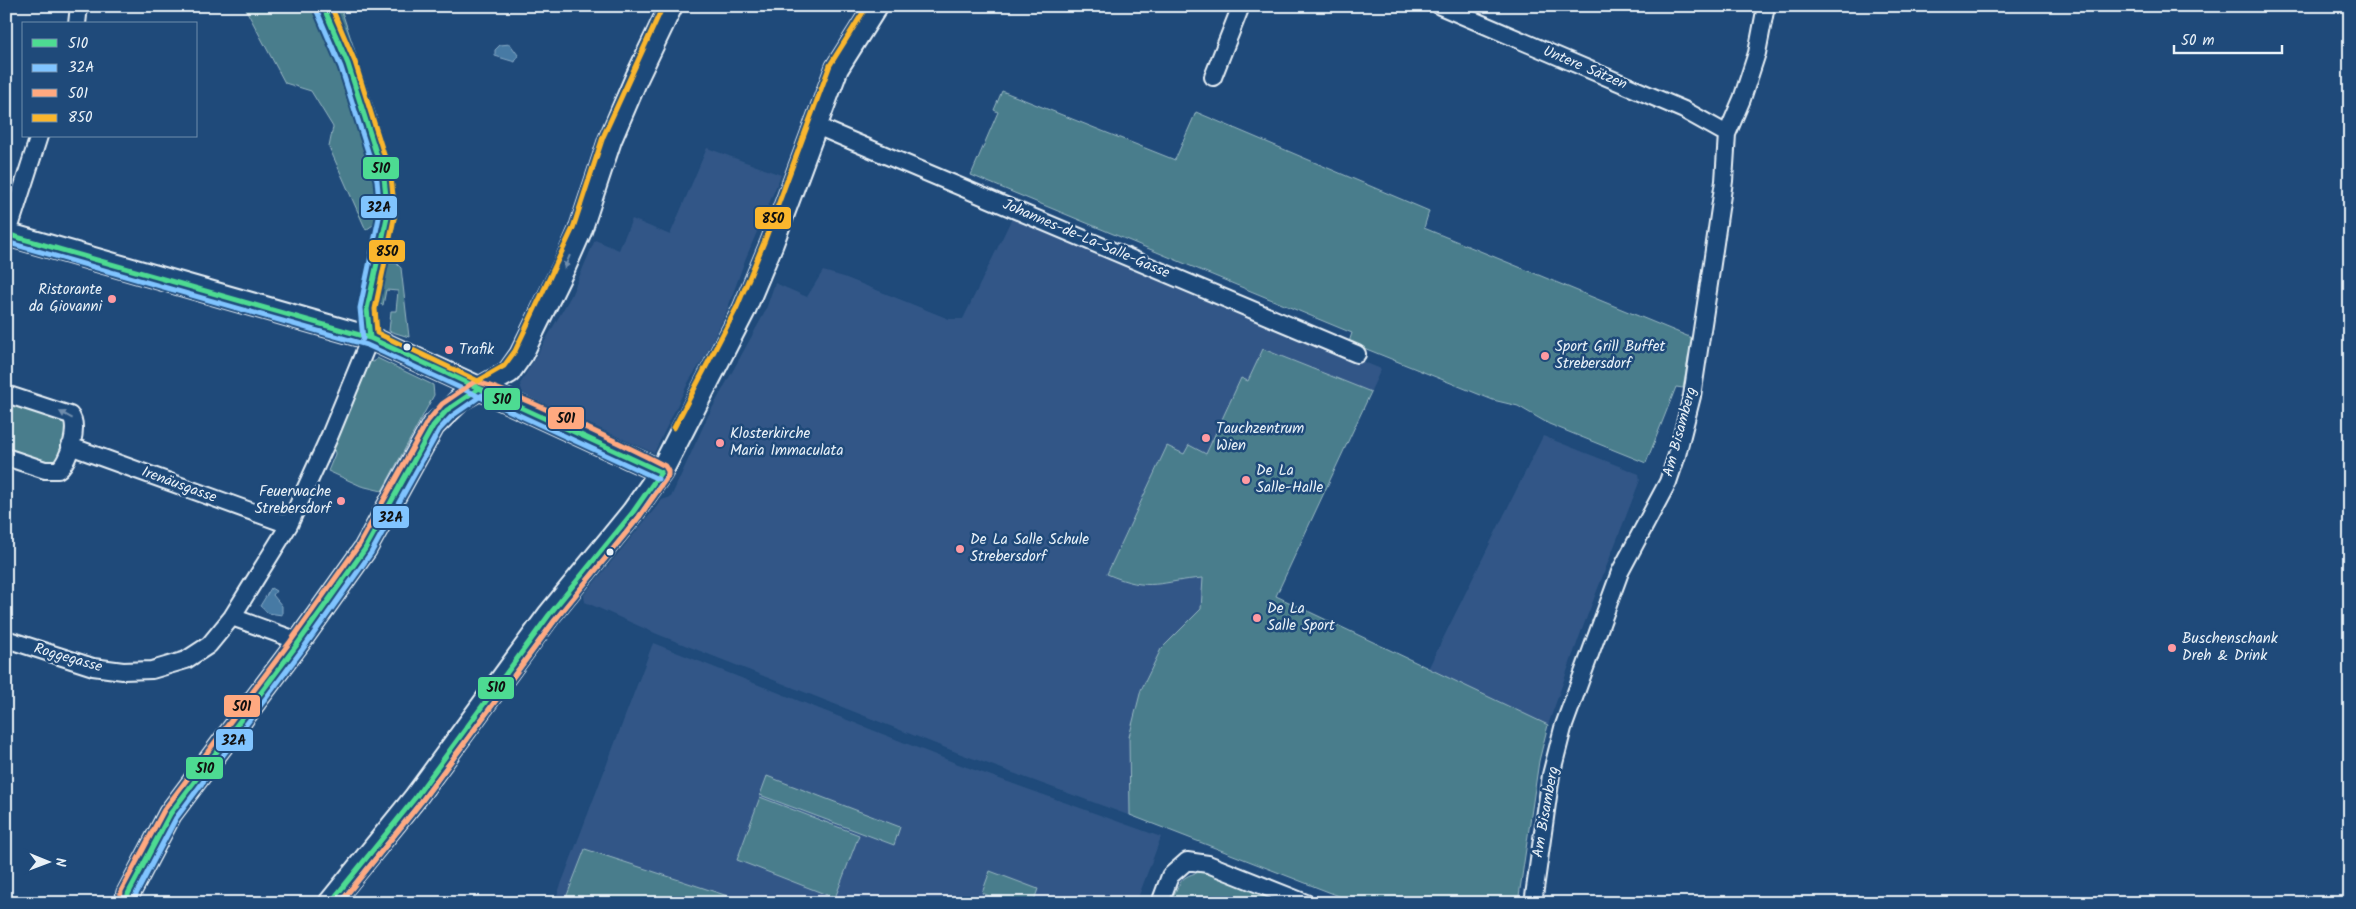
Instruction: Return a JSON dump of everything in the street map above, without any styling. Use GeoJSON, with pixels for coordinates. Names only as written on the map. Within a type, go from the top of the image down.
{"type":"FeatureCollection","features":[{"type":"Feature","properties":{"kind":"main road"},"geometry":{"type":"LineString","coordinates":[[127,903],[134,882],[170,814],[296,646],[365,548],[433,426],[447,410],[478,389],[509,372],[521,355],[580,231],[610,140],[636,77],[671,6]]}},
{"type":"Feature","properties":{"kind":"main road"},"geometry":{"type":"LineString","coordinates":[[330,903],[415,798],[549,614],[628,519],[661,472],[744,310],[772,243],[814,125],[844,53],[876,6]]}},
{"type":"Feature","properties":{"kind":"main road"},"geometry":{"type":"LineString","coordinates":[[7,236],[370,338],[661,472]]}},
{"type":"Feature","properties":{"kind":"street"},"geometry":{"type":"LineString","coordinates":[[77,22],[79,6]]}},
{"type":"Feature","properties":{"kind":"street"},"geometry":{"type":"LineString","coordinates":[[323,6],[348,64],[384,178],[388,213],[367,309],[370,338]]}},
{"type":"Feature","properties":{"kind":"street"},"geometry":{"type":"LineString","coordinates":[[1213,77],[1241,6]]}},
{"type":"Feature","properties":{"kind":"street","name":"Untere Sätzen"},"geometry":{"type":"LineString","coordinates":[[1440,6],[1684,110],[1727,134]]}},
{"type":"Feature","properties":{"kind":"street","name":"Am Bisamberg"},"geometry":{"type":"LineString","coordinates":[[1533,903],[1551,775],[1563,728],[1620,572],[1668,482],[1679,447],[1692,396],[1710,284],[1724,181],[1727,134],[1742,100],[1757,53],[1766,6]]}},
{"type":"Feature","properties":{"kind":"street","name":"Johannes-de-La-Salle-Gasse"},"geometry":{"type":"LineString","coordinates":[[814,125],[1357,354]]}},
{"type":"Feature","properties":{"kind":"street"},"geometry":{"type":"LineString","coordinates":[[7,236],[38,138]]}},
{"type":"Feature","properties":{"kind":"street","name":"Roggegasse"},"geometry":{"type":"LineString","coordinates":[[6,639],[93,667],[123,671],[152,670],[186,660],[209,645],[232,617],[289,525],[330,435],[370,338]]}},
{"type":"Feature","properties":{"kind":"street"},"geometry":{"type":"LineString","coordinates":[[6,394],[72,417],[75,429],[62,467],[54,471],[6,457]]}},
{"type":"Feature","properties":{"kind":"street","name":"Irenäusgasse"},"geometry":{"type":"LineString","coordinates":[[70,446],[289,525]]}},
{"type":"Feature","properties":{"kind":"street"},"geometry":{"type":"LineString","coordinates":[[232,617],[290,638],[296,646]]}},
{"type":"Feature","properties":{"kind":"street"},"geometry":{"type":"LineString","coordinates":[[1160,903],[1170,876],[1187,861],[1208,864],[1306,903]]}},
{"type":"Feature","properties":{"kind":"shaded area"},"geometry":{"type":"Polygon","coordinates":[[[244,6],[316,6],[347,80],[376,172],[380,198],[379,217],[376,223],[366,230],[329,147],[333,127],[311,91],[285,83],[244,6]]]}},
{"type":"Feature","properties":{"kind":"shaded area"},"geometry":{"type":"Polygon","coordinates":[[[330,6],[340,6],[377,118],[372,119],[330,6]]]}},
{"type":"Feature","properties":{"kind":"shaded area"},"geometry":{"type":"Polygon","coordinates":[[[510,44],[518,55],[515,62],[495,56],[495,50],[500,45],[510,44]]]}},
{"type":"Feature","properties":{"kind":"shaded area"},"geometry":{"type":"Polygon","coordinates":[[[1002,91],[1175,160],[1196,112],[1429,211],[1424,228],[1692,338],[1683,388],[1676,387],[1646,463],[1549,424],[1518,406],[1493,400],[1349,342],[1352,333],[971,175],[998,112],[994,110],[1002,91]]]}},
{"type":"Feature","properties":{"kind":"shaded area"},"geometry":{"type":"Polygon","coordinates":[[[707,148],[781,175],[745,260],[726,313],[704,358],[689,381],[654,453],[523,394],[520,384],[571,296],[595,240],[619,250],[632,219],[670,235],[707,148]]]}},
{"type":"Feature","properties":{"kind":"shaded area","name":"De La Salle Schule Strebersdorf"},"geometry":{"type":"Polygon","coordinates":[[[1013,216],[1381,369],[1276,596],[1428,669],[1543,436],[1639,474],[1640,480],[1581,632],[1548,725],[1539,761],[1518,903],[1359,903],[1194,839],[961,754],[657,634],[585,602],[584,595],[662,500],[671,497],[708,416],[765,312],[775,283],[807,297],[823,271],[844,277],[949,319],[963,319],[1013,216]]]}},
{"type":"Feature","properties":{"kind":"shaded area"},"geometry":{"type":"Polygon","coordinates":[[[396,263],[401,268],[409,337],[389,331],[391,311],[396,311],[398,291],[386,290],[383,305],[375,303],[383,265],[396,263]]]}},
{"type":"Feature","properties":{"kind":"shaded area","name":"De La Salle Sport"},"geometry":{"type":"Polygon","coordinates":[[[1263,349],[1371,392],[1276,596],[1548,725],[1539,761],[1518,903],[1357,903],[1130,815],[1129,737],[1141,690],[1161,649],[1201,609],[1203,578],[1145,584],[1122,580],[1107,574],[1167,446],[1184,454],[1189,445],[1206,454],[1241,378],[1248,381],[1263,349]]]}},
{"type":"Feature","properties":{"kind":"shaded area"},"geometry":{"type":"Polygon","coordinates":[[[377,358],[433,385],[434,395],[382,491],[361,486],[328,471],[335,454],[334,446],[370,361],[374,362],[377,358]]]}},
{"type":"Feature","properties":{"kind":"shaded area"},"geometry":{"type":"Polygon","coordinates":[[[6,398],[64,419],[68,429],[59,458],[52,465],[6,450],[6,398]]]}},
{"type":"Feature","properties":{"kind":"shaded area"},"geometry":{"type":"Polygon","coordinates":[[[271,588],[276,591],[273,595],[282,606],[282,615],[268,613],[260,606],[271,588]]]}},
{"type":"Feature","properties":{"kind":"shaded area"},"geometry":{"type":"Polygon","coordinates":[[[653,643],[958,764],[1161,837],[1136,903],[554,903],[653,643]]]}},
{"type":"Feature","properties":{"kind":"shaded area"},"geometry":{"type":"Polygon","coordinates":[[[767,776],[900,827],[894,845],[760,795],[767,776]]]}},
{"type":"Feature","properties":{"kind":"shaded area"},"geometry":{"type":"Polygon","coordinates":[[[760,797],[859,835],[835,898],[737,860],[760,797]]]}},
{"type":"Feature","properties":{"kind":"shaded area"},"geometry":{"type":"Polygon","coordinates":[[[585,849],[749,903],[564,903],[585,849]]]}},
{"type":"Feature","properties":{"kind":"shaded area"},"geometry":{"type":"Polygon","coordinates":[[[990,871],[1038,889],[1033,903],[1008,903],[982,893],[990,871]]]}},
{"type":"Feature","properties":{"kind":"shaded area"},"geometry":{"type":"Polygon","coordinates":[[[1206,871],[1290,903],[1171,903],[1182,880],[1191,874],[1206,871]]]}},
{"type":"Feature","properties":{"kind":"transit line","name":"510"},"geometry":{"type":"LineString","coordinates":[[323,6],[348,64],[384,178],[388,213],[367,309],[370,338]]}},
{"type":"Feature","properties":{"kind":"transit line","name":"850"},"geometry":{"type":"LineString","coordinates":[[331,6],[355,62],[391,177],[395,214],[375,309],[377,333],[478,381],[504,366],[515,351],[573,228],[603,137],[663,6]]}},
{"type":"Feature","properties":{"kind":"transit line","name":"850"},"geometry":{"type":"LineString","coordinates":[[674,428],[737,307],[765,240],[830,65],[867,6]]}},
{"type":"Feature","properties":{"kind":"transit line","name":"32A"},"geometry":{"type":"LineString","coordinates":[[316,9],[341,67],[377,180],[380,213],[360,308],[363,339]]}},
{"type":"Feature","properties":{"kind":"transit line","name":"510"},"geometry":{"type":"LineString","coordinates":[[6,234],[370,338],[661,472]]}},
{"type":"Feature","properties":{"kind":"transit line","name":"32A"},"geometry":{"type":"LineString","coordinates":[[6,242],[367,345],[658,479]]}},
{"type":"Feature","properties":{"kind":"transit line","name":"501"},"geometry":{"type":"LineString","coordinates":[[120,902],[121,891],[164,810],[290,642],[359,545],[427,422],[442,404],[474,382],[485,384],[566,418],[665,466],[668,476],[639,517],[555,620],[421,802],[340,903]]}},
{"type":"Feature","properties":{"kind":"transit line","name":"510"},"geometry":{"type":"LineString","coordinates":[[127,903],[128,894],[170,814],[296,646],[365,549],[433,426],[447,410],[478,389]]}},
{"type":"Feature","properties":{"kind":"transit line","name":"32A"},"geometry":{"type":"LineString","coordinates":[[135,903],[135,896],[176,818],[302,650],[371,553],[439,430],[452,416],[482,395]]}},
{"type":"Feature","properties":{"kind":"transit line","name":"510"},"geometry":{"type":"LineString","coordinates":[[330,903],[415,798],[549,615],[633,512],[661,472]]}},
{"type":"Feature","properties":{"kind":"transit line","name":"32A"},"geometry":{"type":"LineString","coordinates":[[340,903],[421,802],[555,620],[639,517],[667,476]]}},
{"type":"Feature","properties":{"kind":"place","name":"Ristorante da Giovanni"},"geometry":{"type":"Point","coordinates":[112,299]}},
{"type":"Feature","properties":{"kind":"place","name":"Trafik"},"geometry":{"type":"Point","coordinates":[449,350]}},
{"type":"Feature","properties":{"kind":"place","name":"Sport Grill Buffet Strebersdorf"},"geometry":{"type":"Point","coordinates":[1545,356]}},
{"type":"Feature","properties":{"kind":"place","name":"Tauchzentrum Wien"},"geometry":{"type":"Point","coordinates":[1206,438]}},
{"type":"Feature","properties":{"kind":"place","name":"Klosterkirche Maria Immaculata"},"geometry":{"type":"Point","coordinates":[720,443]}},
{"type":"Feature","properties":{"kind":"place","name":"De La Salle-Halle"},"geometry":{"type":"Point","coordinates":[1246,480]}},
{"type":"Feature","properties":{"kind":"place","name":"Feuerwache Strebersdorf"},"geometry":{"type":"Point","coordinates":[341,501]}},
{"type":"Feature","properties":{"kind":"place","name":"De La Salle Schule Strebersdorf"},"geometry":{"type":"Point","coordinates":[960,549]}},
{"type":"Feature","properties":{"kind":"place","name":"De La Salle Sport"},"geometry":{"type":"Point","coordinates":[1257,618]}},
{"type":"Feature","properties":{"kind":"place","name":"Buschenschank Dreh & Drink"},"geometry":{"type":"Point","coordinates":[2172,648]}}]}
